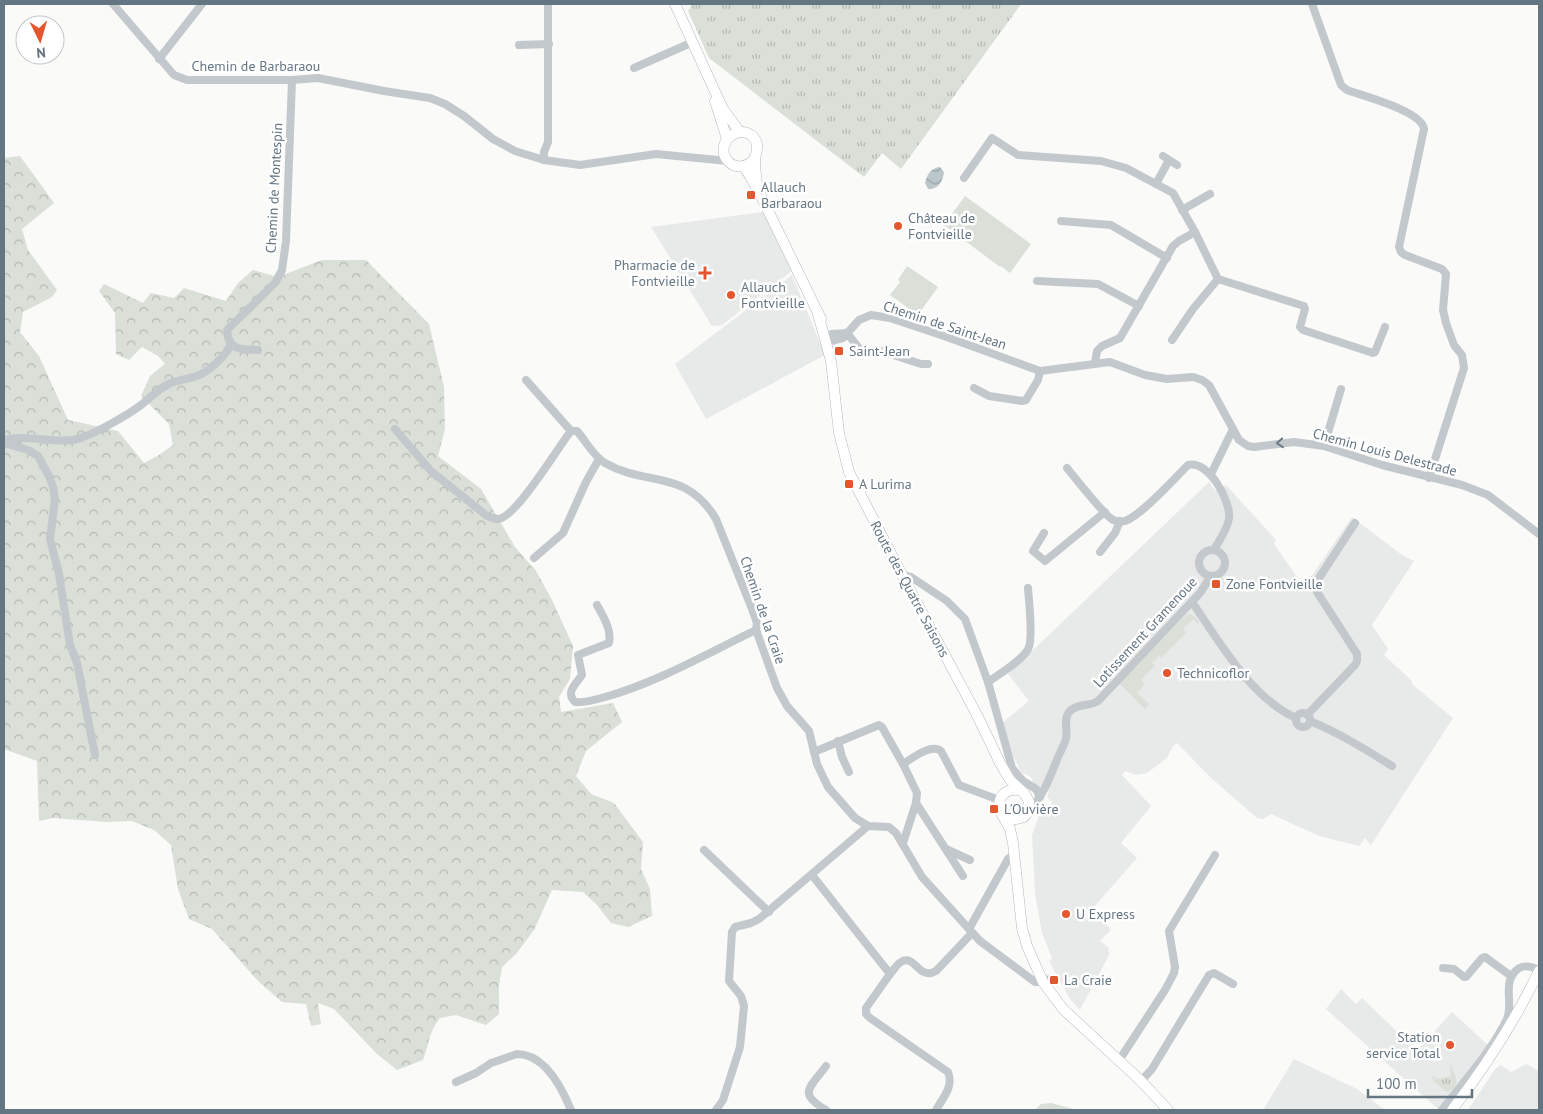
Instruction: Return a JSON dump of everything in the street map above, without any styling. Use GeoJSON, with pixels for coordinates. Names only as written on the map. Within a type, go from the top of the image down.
{"type":"FeatureCollection","features":[{"type":"Feature","properties":{"kind":"main road","name":"Route des Quatre Saisons"},"geometry":{"type":"LineString","coordinates":[[675,4],[723,108],[740,132],[750,134],[756,142],[758,148],[755,158],[759,192]]}},
{"type":"Feature","properties":{"kind":"main road","name":"Route des Quatre Saisons"},"geometry":{"type":"LineString","coordinates":[[711,83],[725,143],[725,157],[728,161]]}},
{"type":"Feature","properties":{"kind":"main road"},"geometry":{"type":"LineString","coordinates":[[725,143],[735,133],[740,132]]}},
{"type":"Feature","properties":{"kind":"main road"},"geometry":{"type":"LineString","coordinates":[[728,161],[734,165],[743,166],[752,162],[755,158]]}},
{"type":"Feature","properties":{"kind":"main road","name":"Route des Quatre Saisons"},"geometry":{"type":"LineString","coordinates":[[743,166],[759,192],[829,339],[839,433],[849,472],[977,715],[1000,763],[1010,780],[1023,794]]}},
{"type":"Feature","properties":{"kind":"main road","name":"Route des Quatre Saisons"},"geometry":{"type":"LineString","coordinates":[[1000,763],[1002,797],[999,809],[1011,834],[1015,856]]}},
{"type":"Feature","properties":{"kind":"main road"},"geometry":{"type":"LineString","coordinates":[[1002,797],[1011,790],[1023,794],[1030,807],[1018,834],[1026,915],[1032,943],[1046,980],[1063,1009],[1177,1110]]}},
{"type":"Feature","properties":{"kind":"main road"},"geometry":{"type":"LineString","coordinates":[[1004,817],[1012,820],[1025,815]]}},
{"type":"Feature","properties":{"kind":"main road"},"geometry":{"type":"LineString","coordinates":[[1015,856],[1022,928],[1038,972],[1046,980]]}},
{"type":"Feature","properties":{"kind":"main road"},"geometry":{"type":"LineString","coordinates":[[1452,1110],[1498,1047],[1539,971]]}},
{"type":"Feature","properties":{"kind":"main road"},"geometry":{"type":"LineString","coordinates":[[1460,1110],[1512,1036],[1539,987]]}},
{"type":"Feature","properties":{"kind":"main road"},"geometry":{"type":"LineString","coordinates":[[1143,1079],[1168,1110]]}},
{"type":"Feature","properties":{"kind":"street","name":"Chemin de Barbaraou"},"geometry":{"type":"LineString","coordinates":[[113,4],[174,76],[186,80],[327,79],[430,98],[445,104],[493,139],[515,151],[544,160],[587,164],[656,154],[728,161]]}},
{"type":"Feature","properties":{"kind":"street"},"geometry":{"type":"LineString","coordinates":[[159,59],[202,4]]}},
{"type":"Feature","properties":{"kind":"street"},"geometry":{"type":"LineString","coordinates":[[544,160],[544,152],[548,142],[548,4]]}},
{"type":"Feature","properties":{"kind":"street"},"geometry":{"type":"LineString","coordinates":[[1312,4],[1341,85],[1347,90],[1416,116],[1424,124],[1399,247],[1405,255],[1442,269],[1446,274],[1443,300],[1446,323],[1454,345],[1462,355],[1464,362],[1464,368],[1429,478]]}},
{"type":"Feature","properties":{"kind":"street"},"geometry":{"type":"LineString","coordinates":[[634,68],[693,42]]}},
{"type":"Feature","properties":{"kind":"street"},"geometry":{"type":"LineString","coordinates":[[519,45],[549,44]]}},
{"type":"Feature","properties":{"kind":"street","name":"Chemin de Montespin"},"geometry":{"type":"LineString","coordinates":[[231,345],[227,338],[227,330],[275,283],[282,270],[286,241],[292,80]]}},
{"type":"Feature","properties":{"kind":"street"},"geometry":{"type":"LineString","coordinates":[[964,178],[992,138],[1018,155],[1101,161],[1126,168],[1173,193],[1218,279],[1304,306],[1305,309],[1300,327],[1303,330],[1373,353],[1385,327]]}},
{"type":"Feature","properties":{"kind":"street"},"geometry":{"type":"LineString","coordinates":[[712,159],[725,143]]}},
{"type":"Feature","properties":{"kind":"street"},"geometry":{"type":"LineString","coordinates":[[1156,184],[1170,160]]}},
{"type":"Feature","properties":{"kind":"street"},"geometry":{"type":"LineString","coordinates":[[1182,210],[1210,194]]}},
{"type":"Feature","properties":{"kind":"street"},"geometry":{"type":"LineString","coordinates":[[1061,221],[1111,225],[1167,258]]}},
{"type":"Feature","properties":{"kind":"street"},"geometry":{"type":"LineString","coordinates":[[1094,363],[1097,351],[1102,346],[1120,338],[1173,246],[1195,232]]}},
{"type":"Feature","properties":{"kind":"street"},"geometry":{"type":"LineString","coordinates":[[1172,340],[1193,309],[1218,279]]}},
{"type":"Feature","properties":{"kind":"street"},"geometry":{"type":"LineString","coordinates":[[1037,281],[1098,284],[1139,306]]}},
{"type":"Feature","properties":{"kind":"street","name":"Chemin de Saint-Jean"},"geometry":{"type":"LineString","coordinates":[[829,339],[843,338],[859,320],[871,315],[944,336],[1040,371]]}},
{"type":"Feature","properties":{"kind":"street"},"geometry":{"type":"LineString","coordinates":[[847,333],[862,352],[878,350],[921,364],[928,364]]}},
{"type":"Feature","properties":{"kind":"street"},"geometry":{"type":"LineString","coordinates":[[4,442],[14,438],[73,440],[85,437],[139,407],[170,383],[204,374],[226,353],[231,345],[238,349],[258,350]]}},
{"type":"Feature","properties":{"kind":"street","name":"Chemin Louis Delestrade"},"geometry":{"type":"LineString","coordinates":[[1040,371],[1110,362],[1145,375],[1167,379],[1193,377],[1202,380],[1208,385],[1239,440],[1248,446],[1254,447],[1294,442],[1324,446],[1429,478],[1462,485],[1488,495],[1539,534]]}},
{"type":"Feature","properties":{"kind":"street"},"geometry":{"type":"LineString","coordinates":[[974,388],[989,396],[1026,400],[1038,380],[1040,371]]}},
{"type":"Feature","properties":{"kind":"street"},"geometry":{"type":"LineString","coordinates":[[395,429],[431,471],[487,516],[497,520],[503,518],[524,498],[570,431],[526,380]]}},
{"type":"Feature","properties":{"kind":"street"},"geometry":{"type":"LineString","coordinates":[[1324,446],[1341,389]]}},
{"type":"Feature","properties":{"kind":"street"},"geometry":{"type":"LineString","coordinates":[[1067,468],[1113,520],[1126,521],[1148,504],[1188,465],[1197,464],[1211,474],[1233,428]]}},
{"type":"Feature","properties":{"kind":"street","name":"Chemin de la Craie"},"geometry":{"type":"LineString","coordinates":[[570,431],[577,431],[599,458],[607,464],[679,484],[690,490],[709,506],[752,609],[757,623],[756,630],[777,688],[787,706],[809,730],[821,775],[828,787],[855,818],[868,826],[889,827],[896,833],[922,877],[980,941],[1035,982],[1046,980]]}},
{"type":"Feature","properties":{"kind":"street"},"geometry":{"type":"LineString","coordinates":[[4,442],[28,450],[38,456],[53,487],[55,498],[50,539],[59,574],[70,645],[77,663],[95,755]]}},
{"type":"Feature","properties":{"kind":"street"},"geometry":{"type":"LineString","coordinates":[[534,558],[563,533],[599,458]]}},
{"type":"Feature","properties":{"kind":"street","name":"Lotissement Gramenoue"},"geometry":{"type":"LineString","coordinates":[[1211,474],[1223,494],[1229,513],[1228,525],[1214,550]]}},
{"type":"Feature","properties":{"kind":"street"},"geometry":{"type":"LineString","coordinates":[[1044,532],[1033,551],[1044,560],[1105,512]]}},
{"type":"Feature","properties":{"kind":"street"},"geometry":{"type":"LineString","coordinates":[[1100,552],[1115,533],[1120,522]]}},
{"type":"Feature","properties":{"kind":"street"},"geometry":{"type":"LineString","coordinates":[[1296,718],[1297,724],[1301,727],[1306,726],[1308,718],[1357,661],[1357,654],[1316,592],[1317,581],[1355,523]]}},
{"type":"Feature","properties":{"kind":"street","name":"Lotissement Gramenoue"},"geometry":{"type":"LineString","coordinates":[[1214,550],[1221,553],[1225,564],[1222,572],[1211,576],[1201,570],[1199,561],[1206,551],[1214,550]]}},
{"type":"Feature","properties":{"kind":"street"},"geometry":{"type":"LineString","coordinates":[[902,575],[911,577],[947,601],[965,619],[988,682],[1012,768],[1023,781],[1036,789],[1040,797]]}},
{"type":"Feature","properties":{"kind":"street","name":"Lotissement Gramenoue"},"geometry":{"type":"LineString","coordinates":[[1025,815],[1040,797],[1051,776],[1065,741],[1066,718],[1070,712],[1074,708],[1090,705],[1098,701],[1192,602],[1211,576]]}},
{"type":"Feature","properties":{"kind":"street"},"geometry":{"type":"LineString","coordinates":[[988,682],[1011,665],[1029,648],[1028,588]]}},
{"type":"Feature","properties":{"kind":"street"},"geometry":{"type":"LineString","coordinates":[[1192,602],[1253,686],[1272,704],[1296,718]]}},
{"type":"Feature","properties":{"kind":"street"},"geometry":{"type":"LineString","coordinates":[[597,605],[606,621],[610,638],[609,643],[578,655],[582,675],[572,687],[572,699],[575,702],[582,703],[643,684],[756,630]]}},
{"type":"Feature","properties":{"kind":"street"},"geometry":{"type":"LineString","coordinates":[[1296,718],[1299,714],[1308,718],[1354,742],[1392,766]]}},
{"type":"Feature","properties":{"kind":"street"},"geometry":{"type":"LineString","coordinates":[[814,752],[879,724],[882,727],[914,784],[917,793],[916,803],[902,843]]}},
{"type":"Feature","properties":{"kind":"street"},"geometry":{"type":"LineString","coordinates":[[838,741],[842,757],[849,772]]}},
{"type":"Feature","properties":{"kind":"street"},"geometry":{"type":"LineString","coordinates":[[903,764],[932,748],[938,748],[959,785],[1002,797]]}},
{"type":"Feature","properties":{"kind":"street"},"geometry":{"type":"LineString","coordinates":[[1023,794],[1040,797]]}},
{"type":"Feature","properties":{"kind":"street"},"geometry":{"type":"LineString","coordinates":[[916,803],[963,876]]}},
{"type":"Feature","properties":{"kind":"street"},"geometry":{"type":"LineString","coordinates":[[716,1110],[723,1100],[740,1047],[744,1006],[741,996],[729,981],[731,935],[735,927],[751,924],[769,912],[868,826]]}},
{"type":"Feature","properties":{"kind":"street"},"geometry":{"type":"LineString","coordinates":[[946,849],[970,860]]}},
{"type":"Feature","properties":{"kind":"street"},"geometry":{"type":"LineString","coordinates":[[704,850],[769,912]]}},
{"type":"Feature","properties":{"kind":"street"},"geometry":{"type":"LineString","coordinates":[[936,1110],[950,1085],[948,1072],[870,1018],[866,1014],[866,1008],[900,962],[905,960],[911,962],[924,973],[930,974],[936,971],[970,931],[1008,859],[1015,856]]}},
{"type":"Feature","properties":{"kind":"street"},"geometry":{"type":"LineString","coordinates":[[1120,1060],[1174,973],[1174,960],[1169,940],[1169,931],[1215,856]]}},
{"type":"Feature","properties":{"kind":"street"},"geometry":{"type":"LineString","coordinates":[[812,875],[890,974]]}},
{"type":"Feature","properties":{"kind":"street"},"geometry":{"type":"LineString","coordinates":[[1443,968],[1454,969],[1466,977],[1485,957],[1511,976]]}},
{"type":"Feature","properties":{"kind":"street"},"geometry":{"type":"LineString","coordinates":[[1442,1110],[1485,1055],[1508,1018],[1511,976],[1522,966],[1532,966],[1539,971]]}},
{"type":"Feature","properties":{"kind":"street"},"geometry":{"type":"LineString","coordinates":[[1028,976],[1038,972]]}},
{"type":"Feature","properties":{"kind":"street"},"geometry":{"type":"LineString","coordinates":[[1143,1079],[1152,1069],[1209,976],[1214,973],[1233,984]]}},
{"type":"Feature","properties":{"kind":"street"},"geometry":{"type":"LineString","coordinates":[[456,1082],[476,1073],[491,1062],[517,1054],[530,1056],[558,1082],[571,1110]]}},
{"type":"Feature","properties":{"kind":"street"},"geometry":{"type":"LineString","coordinates":[[826,1066],[809,1089],[809,1097],[813,1102],[826,1110]]}},
{"type":"Feature","properties":{"kind":"shaded area"},"geometry":{"type":"Polygon","coordinates":[[[763,212],[792,271],[722,325],[712,326],[651,227],[763,212]]]}},
{"type":"Feature","properties":{"kind":"shaded area"},"geometry":{"type":"Polygon","coordinates":[[[792,275],[825,355],[706,419],[675,364],[792,275]]]}},
{"type":"Feature","properties":{"kind":"shaded area"},"geometry":{"type":"Polygon","coordinates":[[[1209,482],[1215,491],[1226,485],[1276,540],[1274,544],[1304,587],[1352,517],[1402,555],[1414,561],[1372,625],[1388,649],[1384,655],[1411,680],[1413,685],[1453,718],[1371,845],[1365,838],[1359,846],[1319,836],[1271,814],[1263,819],[1257,818],[1211,778],[1177,743],[1173,746],[1167,758],[1147,773],[1136,775],[1125,771],[1122,775],[1151,806],[1121,843],[1137,858],[1093,908],[1111,930],[1100,941],[1109,948],[1108,951],[1110,953],[1080,1010],[1070,999],[1049,961],[1052,958],[1042,933],[1035,894],[1032,835],[1041,810],[1046,811],[1052,802],[1047,797],[1049,791],[1044,787],[1039,789],[1034,787],[1031,777],[1021,772],[1009,747],[1002,723],[1029,701],[1008,674],[1209,482]]]}},
{"type":"Feature","properties":{"kind":"shaded area"},"geometry":{"type":"Polygon","coordinates":[[[1341,989],[1356,1004],[1362,998],[1417,1051],[1452,1012],[1488,1045],[1438,1109],[1326,1009],[1341,989]]]}},
{"type":"Feature","properties":{"kind":"shaded area"},"geometry":{"type":"Polygon","coordinates":[[[1294,1059],[1357,1089],[1385,1110],[1263,1110],[1294,1059]]]}},
{"type":"Feature","properties":{"kind":"shaded area"},"geometry":{"type":"Polygon","coordinates":[[[1526,1064],[1539,1071],[1539,1110],[1468,1110],[1496,1068],[1501,1065],[1511,1072],[1526,1064]]]}},
{"type":"Feature","properties":{"kind":"green space"},"geometry":{"type":"Polygon","coordinates":[[[692,4],[1021,4],[901,169],[882,153],[864,177],[709,58],[688,11],[692,4]]]}},
{"type":"Feature","properties":{"kind":"green space"},"geometry":{"type":"Polygon","coordinates":[[[20,156],[54,203],[22,229],[28,250],[57,290],[52,297],[23,312],[20,332],[39,356],[68,420],[118,431],[144,463],[173,445],[169,424],[141,396],[150,376],[165,364],[158,356],[142,347],[129,360],[116,354],[115,313],[99,291],[104,284],[143,303],[151,293],[174,298],[184,288],[226,301],[238,283],[253,270],[278,277],[322,260],[366,260],[429,324],[444,387],[445,429],[438,456],[481,489],[515,547],[536,571],[552,600],[573,646],[570,679],[559,697],[561,712],[613,703],[622,722],[586,751],[576,776],[591,794],[614,803],[643,842],[641,869],[650,889],[652,916],[628,927],[611,923],[597,905],[583,892],[552,890],[534,930],[516,954],[502,967],[499,985],[499,1014],[486,1025],[456,1015],[440,1018],[431,1033],[423,1060],[397,1070],[377,1054],[334,1009],[318,1003],[321,1024],[311,1026],[306,1004],[282,1002],[258,981],[212,929],[189,919],[178,889],[171,845],[154,830],[132,821],[107,822],[53,818],[39,821],[37,761],[4,749],[4,158],[20,156]]]}},
{"type":"Feature","properties":{"kind":"green space"},"geometry":{"type":"Polygon","coordinates":[[[965,196],[1031,244],[1010,273],[944,225],[965,196]]]}},
{"type":"Feature","properties":{"kind":"green space"},"geometry":{"type":"Polygon","coordinates":[[[907,266],[938,287],[918,315],[890,295],[900,282],[898,280],[907,266]]]}},
{"type":"Feature","properties":{"kind":"green space"},"geometry":{"type":"Polygon","coordinates":[[[1190,614],[1199,622],[1197,624],[1194,619],[1183,628],[1186,633],[1161,658],[1159,656],[1152,663],[1155,665],[1141,680],[1145,684],[1137,693],[1149,704],[1145,709],[1119,683],[1186,615],[1190,614]]]}},
{"type":"Feature","properties":{"kind":"green space"},"geometry":{"type":"Polygon","coordinates":[[[1450,1064],[1456,1076],[1456,1084],[1452,1090],[1447,1092],[1434,1082],[1432,1077],[1436,1079],[1451,1076],[1450,1064]]]}},
{"type":"Feature","properties":{"kind":"green space"},"geometry":{"type":"Polygon","coordinates":[[[1051,1103],[1077,1110],[1035,1110],[1041,1104],[1051,1103]]]}},
{"type":"Feature","properties":{"kind":"water"},"geometry":{"type":"Polygon","coordinates":[[[940,167],[944,172],[941,182],[935,188],[928,189],[925,183],[928,174],[940,167]]]}},
{"type":"Feature","properties":{"kind":"place","name":"Allauch Barbaraou"},"geometry":{"type":"Point","coordinates":[751,195]}},
{"type":"Feature","properties":{"kind":"place","name":"Château de Fontvieille"},"geometry":{"type":"Point","coordinates":[898,226]}},
{"type":"Feature","properties":{"kind":"place","name":"Pharmacie de Fontvieille"},"geometry":{"type":"Point","coordinates":[705,273]}},
{"type":"Feature","properties":{"kind":"place","name":"Allauch Fontvieille"},"geometry":{"type":"Point","coordinates":[731,295]}},
{"type":"Feature","properties":{"kind":"place","name":"Saint-Jean"},"geometry":{"type":"Point","coordinates":[839,351]}},
{"type":"Feature","properties":{"kind":"place","name":"A Lurima"},"geometry":{"type":"Point","coordinates":[849,484]}},
{"type":"Feature","properties":{"kind":"place","name":"Zone Fontvieille"},"geometry":{"type":"Point","coordinates":[1216,584]}},
{"type":"Feature","properties":{"kind":"place","name":"Technicoflor"},"geometry":{"type":"Point","coordinates":[1167,673]}},
{"type":"Feature","properties":{"kind":"place","name":"L'Ouvière"},"geometry":{"type":"Point","coordinates":[994,809]}},
{"type":"Feature","properties":{"kind":"place","name":"U Express"},"geometry":{"type":"Point","coordinates":[1066,914]}},
{"type":"Feature","properties":{"kind":"place","name":"La Craie"},"geometry":{"type":"Point","coordinates":[1054,980]}},
{"type":"Feature","properties":{"kind":"place","name":"Station service Total"},"geometry":{"type":"Point","coordinates":[1450,1045]}}]}
